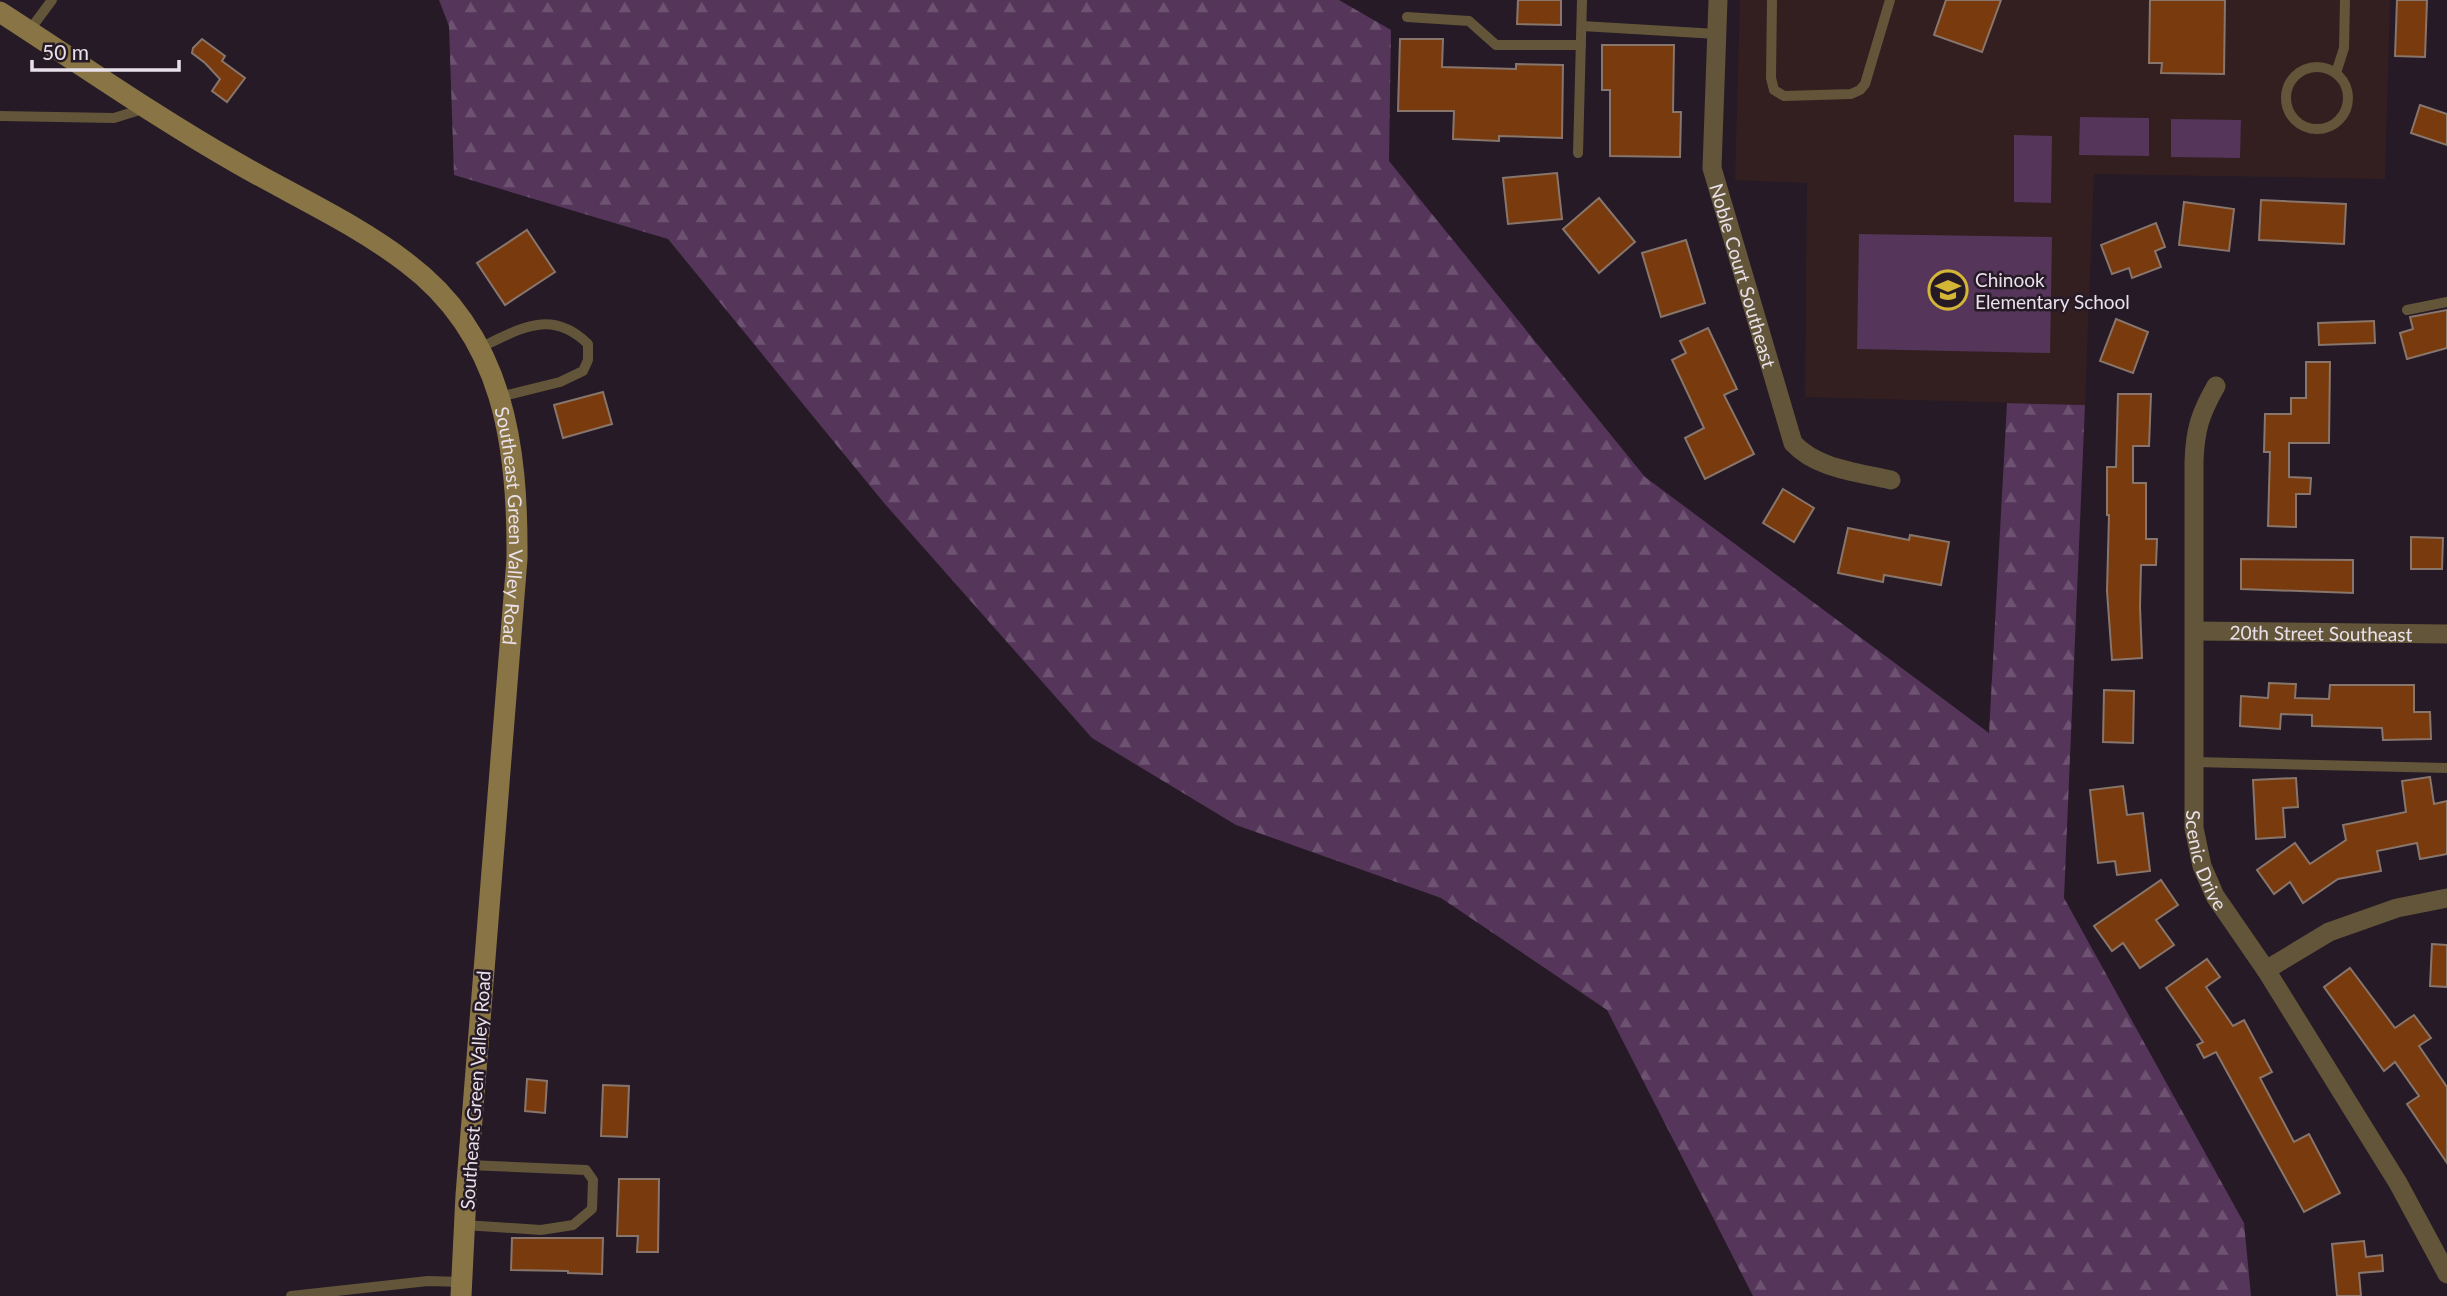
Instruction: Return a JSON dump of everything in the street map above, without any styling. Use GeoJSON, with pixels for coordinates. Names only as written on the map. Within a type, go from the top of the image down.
{"type":"FeatureCollection","features":[{"type":"Feature","properties":{"kind":"street","name":"Noble Court Southeast"},"geometry":{"type":"LineString","coordinates":[[1718,0],[1712,168],[1793,443],[1804,455],[1822,463],[1891,480]]}},
{"type":"Feature","properties":{"kind":"street","name":"Southeast Green Valley Road"},"geometry":{"type":"LineString","coordinates":[[0,12],[235,162],[350,226],[406,262],[454,309],[479,348],[499,397],[508,427],[516,482],[517,559],[468,1165],[461,1289]]}},
{"type":"Feature","properties":{"kind":"street","name":"Scenic Drive"},"geometry":{"type":"LineString","coordinates":[[2216,386],[2201,412],[2195,444],[2194,828],[2202,866],[2215,896],[2266,970],[2398,1183],[2447,1274]]}},
{"type":"Feature","properties":{"kind":"street","name":"20th Street Southeast"},"geometry":{"type":"LineString","coordinates":[[2195,631],[2447,634]]}},
{"type":"Feature","properties":{"kind":"street"},"geometry":{"type":"LineString","coordinates":[[2266,970],[2329,932],[2397,908],[2447,898]]}},
{"type":"Feature","properties":{"kind":"lane"},"geometry":{"type":"LineString","coordinates":[[29,31],[52,0]]}},
{"type":"Feature","properties":{"kind":"lane"},"geometry":{"type":"LineString","coordinates":[[1578,153],[1581,0]]}},
{"type":"Feature","properties":{"kind":"lane"},"geometry":{"type":"LineString","coordinates":[[1772,0],[1771,78],[1774,90],[1784,96],[1850,94],[1860,90],[1865,84],[1890,0]]}},
{"type":"Feature","properties":{"kind":"lane"},"geometry":{"type":"LineString","coordinates":[[2336,73],[2344,48],[2345,0]]}},
{"type":"Feature","properties":{"kind":"lane"},"geometry":{"type":"LineString","coordinates":[[1407,17],[1469,21],[1496,45],[1581,45]]}},
{"type":"Feature","properties":{"kind":"lane"},"geometry":{"type":"LineString","coordinates":[[1582,26],[1717,34]]}},
{"type":"Feature","properties":{"kind":"lane"},"geometry":{"type":"LineString","coordinates":[[2318,67],[2336,73],[2347,89],[2348,99],[2342,117],[2335,123],[2316,129],[2298,122],[2292,115],[2286,97],[2293,79],[2300,72],[2318,67]]}},
{"type":"Feature","properties":{"kind":"lane"},"geometry":{"type":"LineString","coordinates":[[0,116],[114,118],[147,107]]}},
{"type":"Feature","properties":{"kind":"lane"},"geometry":{"type":"LineString","coordinates":[[2407,310],[2447,302]]}},
{"type":"Feature","properties":{"kind":"lane"},"geometry":{"type":"LineString","coordinates":[[479,348],[532,324],[553,323],[575,332],[587,344],[588,360],[583,371],[560,382],[499,397]]}},
{"type":"Feature","properties":{"kind":"lane"},"geometry":{"type":"LineString","coordinates":[[2194,762],[2447,768]]}},
{"type":"Feature","properties":{"kind":"lane"},"geometry":{"type":"LineString","coordinates":[[464,1225],[541,1230],[573,1225],[592,1209],[593,1180],[586,1170],[468,1165]]}},
{"type":"Feature","properties":{"kind":"lane"},"geometry":{"type":"LineString","coordinates":[[291,1296],[428,1280],[461,1289]]}},
{"type":"Feature","properties":{"kind":"shaded area","name":"Chinook Elementary School"},"geometry":{"type":"Polygon","coordinates":[[[1740,0],[2390,0],[2385,179],[2094,174],[2085,405],[1805,397],[1807,183],[1735,180],[1740,0]]]}},
{"type":"Feature","properties":{"kind":"green space"},"geometry":{"type":"Polygon","coordinates":[[[439,0],[1339,0],[1391,30],[1389,161],[1645,477],[1989,733],[2007,403],[2085,405],[2064,898],[2244,1223],[2251,1296],[1753,1296],[1607,1010],[1441,898],[1236,825],[1092,738],[884,503],[668,239],[454,175],[449,26],[439,0]]]}},
{"type":"Feature","properties":{"kind":"green space"},"geometry":{"type":"Polygon","coordinates":[[[2080,117],[2149,118],[2149,156],[2079,155],[2080,117]]]}},
{"type":"Feature","properties":{"kind":"green space"},"geometry":{"type":"Polygon","coordinates":[[[2171,119],[2241,120],[2240,158],[2171,157],[2171,119]]]}},
{"type":"Feature","properties":{"kind":"green space"},"geometry":{"type":"Polygon","coordinates":[[[2014,135],[2052,136],[2051,203],[2014,202],[2014,135]]]}},
{"type":"Feature","properties":{"kind":"green space"},"geometry":{"type":"Polygon","coordinates":[[[1859,234],[2052,237],[2050,353],[1857,349],[1859,234]]]}},
{"type":"Feature","properties":{"kind":"building"},"geometry":{"type":"Polygon","coordinates":[[[1518,0],[1561,0],[1561,25],[1517,24],[1518,0]]]}},
{"type":"Feature","properties":{"kind":"building"},"geometry":{"type":"Polygon","coordinates":[[[1946,0],[2001,0],[1982,52],[1934,35],[1946,0]]]}},
{"type":"Feature","properties":{"kind":"building"},"geometry":{"type":"Polygon","coordinates":[[[2150,0],[2225,0],[2224,74],[2161,73],[2162,63],[2149,63],[2150,0]]]}},
{"type":"Feature","properties":{"kind":"building"},"geometry":{"type":"Polygon","coordinates":[[[2397,0],[2427,0],[2425,57],[2395,56],[2397,0]]]}},
{"type":"Feature","properties":{"kind":"building"},"geometry":{"type":"Polygon","coordinates":[[[202,39],[225,56],[222,61],[245,78],[227,102],[212,91],[220,79],[192,53],[202,39]]]}},
{"type":"Feature","properties":{"kind":"building"},"geometry":{"type":"Polygon","coordinates":[[[1400,39],[1443,39],[1442,67],[1516,69],[1516,64],[1563,65],[1562,138],[1499,136],[1499,141],[1453,139],[1454,111],[1398,111],[1400,39]]]}},
{"type":"Feature","properties":{"kind":"building"},"geometry":{"type":"Polygon","coordinates":[[[1602,45],[1674,45],[1673,112],[1681,112],[1680,157],[1610,156],[1610,90],[1602,90],[1602,45]]]}},
{"type":"Feature","properties":{"kind":"building"},"geometry":{"type":"Polygon","coordinates":[[[2420,105],[2447,114],[2447,145],[2411,133],[2420,105]]]}},
{"type":"Feature","properties":{"kind":"building"},"geometry":{"type":"Polygon","coordinates":[[[1557,173],[1562,219],[1508,224],[1503,178],[1557,173]]]}},
{"type":"Feature","properties":{"kind":"building"},"geometry":{"type":"Polygon","coordinates":[[[1599,198],[1635,242],[1599,273],[1563,229],[1599,198]]]}},
{"type":"Feature","properties":{"kind":"building"},"geometry":{"type":"Polygon","coordinates":[[[2261,200],[2346,204],[2344,244],[2259,240],[2261,200]]]}},
{"type":"Feature","properties":{"kind":"building"},"geometry":{"type":"Polygon","coordinates":[[[2184,202],[2234,209],[2229,251],[2179,245],[2184,202]]]}},
{"type":"Feature","properties":{"kind":"building"},"geometry":{"type":"Polygon","coordinates":[[[2156,223],[2165,247],[2155,251],[2161,267],[2132,278],[2129,268],[2112,274],[2101,245],[2156,223]]]}},
{"type":"Feature","properties":{"kind":"building"},"geometry":{"type":"Polygon","coordinates":[[[527,230],[555,272],[505,305],[477,263],[527,230]]]}},
{"type":"Feature","properties":{"kind":"building"},"geometry":{"type":"Polygon","coordinates":[[[1686,240],[1705,303],[1661,317],[1642,253],[1686,240]]]}},
{"type":"Feature","properties":{"kind":"building"},"geometry":{"type":"Polygon","coordinates":[[[2447,310],[2447,348],[2407,359],[2400,333],[2413,329],[2410,317],[2447,310]]]}},
{"type":"Feature","properties":{"kind":"building"},"geometry":{"type":"Polygon","coordinates":[[[2116,319],[2148,332],[2133,373],[2100,361],[2116,319]]]}},
{"type":"Feature","properties":{"kind":"building"},"geometry":{"type":"Polygon","coordinates":[[[2374,321],[2375,343],[2319,345],[2318,323],[2374,321]]]}},
{"type":"Feature","properties":{"kind":"building"},"geometry":{"type":"Polygon","coordinates":[[[1708,328],[1737,389],[1724,395],[1754,454],[1705,479],[1685,438],[1704,428],[1672,360],[1686,353],[1680,341],[1708,328]]]}},
{"type":"Feature","properties":{"kind":"building"},"geometry":{"type":"Polygon","coordinates":[[[2306,362],[2330,362],[2329,443],[2289,443],[2289,477],[2311,478],[2310,494],[2296,494],[2296,527],[2268,526],[2270,452],[2264,452],[2265,414],[2291,414],[2291,398],[2306,398],[2306,362]]]}},
{"type":"Feature","properties":{"kind":"building"},"geometry":{"type":"Polygon","coordinates":[[[603,392],[612,424],[563,438],[554,405],[603,392]]]}},
{"type":"Feature","properties":{"kind":"building"},"geometry":{"type":"Polygon","coordinates":[[[2118,394],[2151,394],[2149,446],[2133,446],[2133,483],[2146,483],[2146,539],[2157,539],[2156,565],[2141,565],[2142,658],[2112,660],[2107,591],[2107,467],[2116,467],[2118,394]]]}},
{"type":"Feature","properties":{"kind":"building"},"geometry":{"type":"Polygon","coordinates":[[[1783,489],[1814,508],[1794,542],[1763,523],[1783,489]]]}},
{"type":"Feature","properties":{"kind":"building"},"geometry":{"type":"Polygon","coordinates":[[[1848,528],[1909,540],[1910,535],[1949,542],[1941,585],[1884,575],[1883,582],[1838,573],[1848,528]]]}},
{"type":"Feature","properties":{"kind":"building"},"geometry":{"type":"Polygon","coordinates":[[[2411,537],[2443,538],[2442,569],[2411,569],[2411,537]]]}},
{"type":"Feature","properties":{"kind":"building"},"geometry":{"type":"Polygon","coordinates":[[[2241,559],[2353,560],[2353,593],[2241,589],[2241,559]]]}},
{"type":"Feature","properties":{"kind":"building"},"geometry":{"type":"Polygon","coordinates":[[[2269,683],[2296,684],[2295,698],[2329,699],[2330,685],[2414,685],[2414,712],[2430,712],[2431,739],[2383,740],[2382,728],[2312,726],[2312,715],[2281,714],[2280,729],[2240,726],[2241,696],[2268,698],[2269,683]]]}},
{"type":"Feature","properties":{"kind":"building"},"geometry":{"type":"Polygon","coordinates":[[[2104,690],[2134,691],[2133,743],[2103,742],[2104,690]]]}},
{"type":"Feature","properties":{"kind":"building"},"geometry":{"type":"Polygon","coordinates":[[[2430,777],[2434,804],[2447,801],[2447,854],[2420,859],[2417,843],[2377,851],[2381,871],[2338,879],[2303,903],[2290,882],[2274,894],[2257,870],[2295,843],[2310,864],[2346,840],[2343,825],[2406,812],[2402,781],[2430,777]]]}},
{"type":"Feature","properties":{"kind":"building"},"geometry":{"type":"Polygon","coordinates":[[[2296,778],[2298,807],[2283,808],[2285,837],[2256,839],[2253,780],[2296,778]]]}},
{"type":"Feature","properties":{"kind":"building"},"geometry":{"type":"Polygon","coordinates":[[[2123,786],[2127,815],[2143,813],[2150,871],[2117,875],[2115,861],[2098,863],[2090,790],[2123,786]]]}},
{"type":"Feature","properties":{"kind":"building"},"geometry":{"type":"Polygon","coordinates":[[[2161,880],[2178,905],[2156,920],[2174,945],[2140,968],[2123,943],[2112,951],[2094,926],[2161,880]]]}},
{"type":"Feature","properties":{"kind":"building"},"geometry":{"type":"Polygon","coordinates":[[[2432,944],[2447,945],[2447,987],[2430,986],[2432,944]]]}},
{"type":"Feature","properties":{"kind":"building"},"geometry":{"type":"Polygon","coordinates":[[[2207,959],[2220,977],[2206,987],[2233,1026],[2244,1020],[2272,1072],[2260,1078],[2294,1142],[2309,1134],[2340,1193],[2304,1212],[2216,1052],[2204,1058],[2197,1045],[2203,1042],[2166,988],[2207,959]]]}},
{"type":"Feature","properties":{"kind":"building"},"geometry":{"type":"Polygon","coordinates":[[[2350,968],[2395,1028],[2414,1015],[2431,1038],[2419,1046],[2447,1087],[2447,1163],[2407,1104],[2419,1096],[2395,1062],[2384,1071],[2324,987],[2350,968]]]}},
{"type":"Feature","properties":{"kind":"building"},"geometry":{"type":"Polygon","coordinates":[[[527,1079],[547,1081],[545,1113],[525,1111],[527,1079]]]}},
{"type":"Feature","properties":{"kind":"building"},"geometry":{"type":"Polygon","coordinates":[[[603,1085],[629,1086],[627,1137],[601,1136],[603,1085]]]}},
{"type":"Feature","properties":{"kind":"building"},"geometry":{"type":"Polygon","coordinates":[[[619,1179],[659,1179],[658,1252],[637,1252],[638,1236],[617,1236],[619,1179]]]}},
{"type":"Feature","properties":{"kind":"building"},"geometry":{"type":"Polygon","coordinates":[[[512,1238],[603,1238],[602,1274],[511,1270],[512,1238]]]}},
{"type":"Feature","properties":{"kind":"building"},"geometry":{"type":"Polygon","coordinates":[[[2364,1241],[2366,1257],[2382,1255],[2383,1271],[2359,1273],[2361,1296],[2337,1296],[2332,1244],[2364,1241]]]}},
{"type":"Feature","properties":{"kind":"place","name":"Chinook Elementary School"},"geometry":{"type":"Point","coordinates":[1948,290]}}]}
